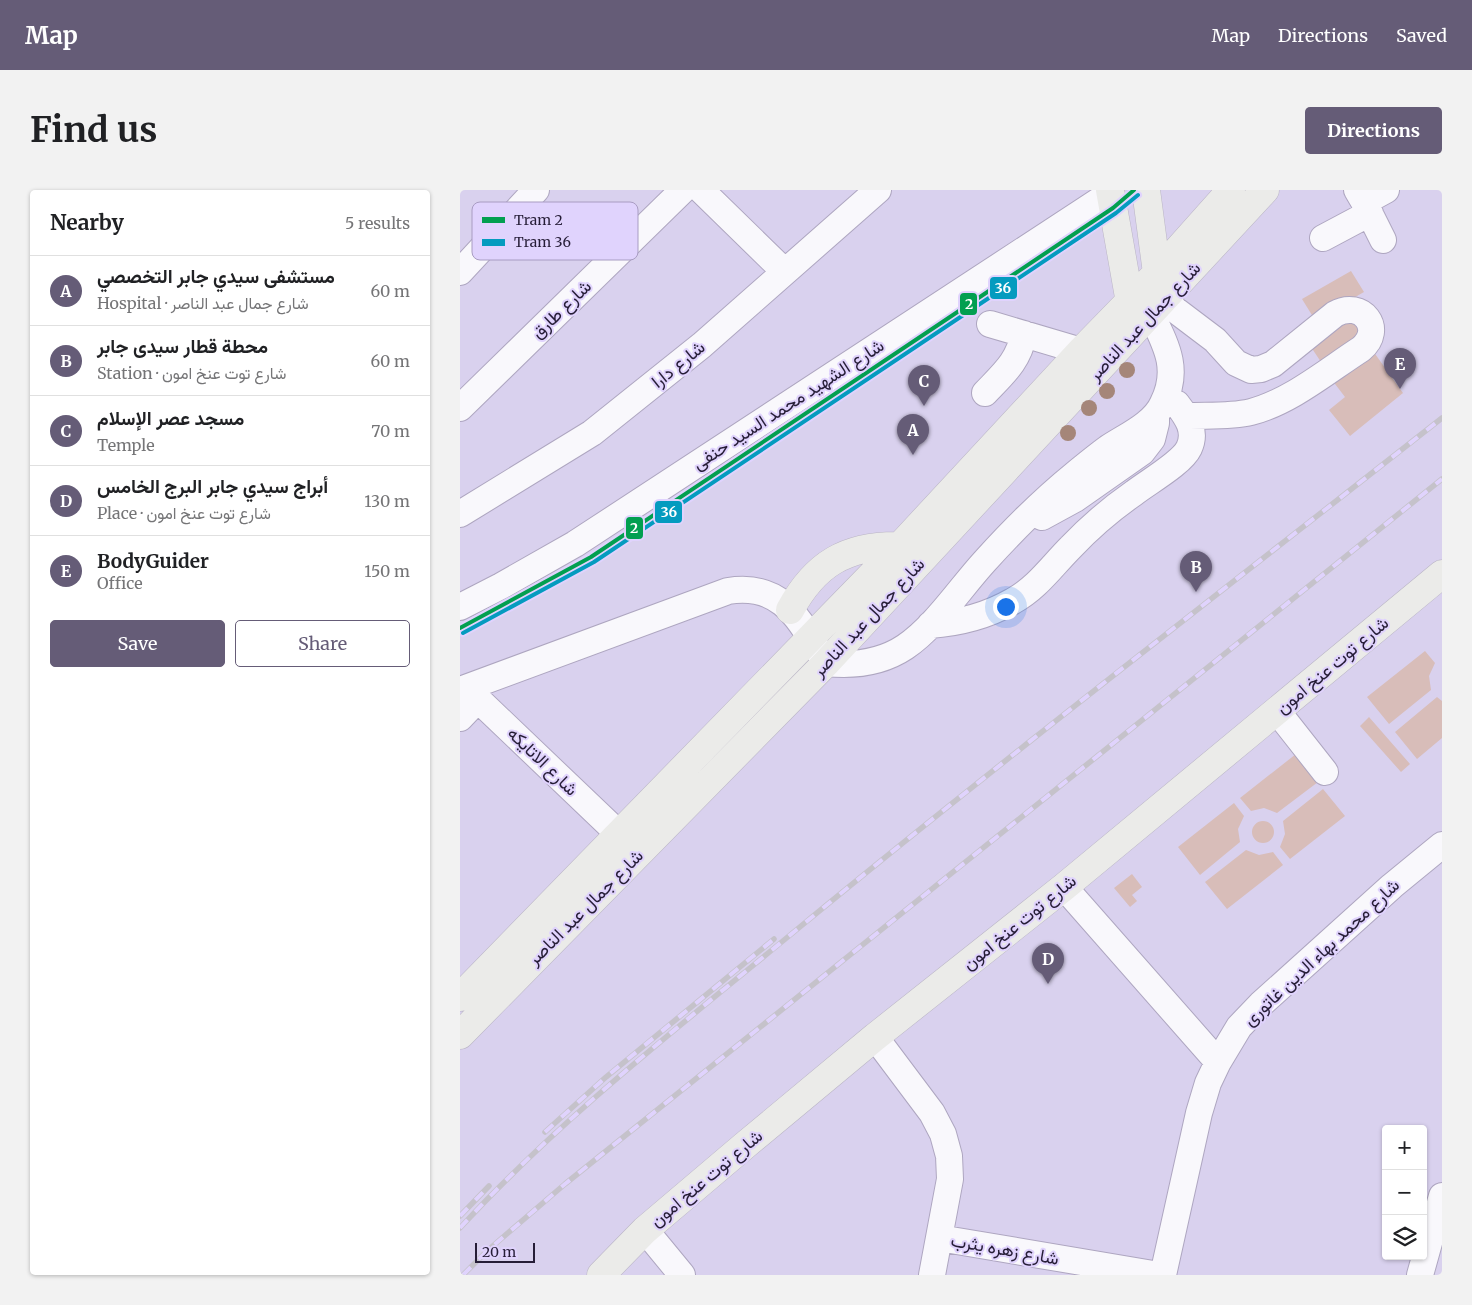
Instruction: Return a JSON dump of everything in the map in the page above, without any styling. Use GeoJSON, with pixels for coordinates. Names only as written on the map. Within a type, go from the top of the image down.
{"type":"FeatureCollection","features":[{"type":"Feature","properties":{"kind":"main road"},"geometry":{"type":"LineString","coordinates":[[1146,190],[1148,303]]}},
{"type":"Feature","properties":{"kind":"main road","name":"شارع جمال عبد الناصر"},"geometry":{"type":"LineString","coordinates":[[460,997],[900,546],[1080,351],[1148,303],[1231,190]]}},
{"type":"Feature","properties":{"kind":"main road","name":"شارع جمال عبد الناصر"},"geometry":{"type":"LineString","coordinates":[[460,1035],[826,663],[1148,303],[1266,190]]}},
{"type":"Feature","properties":{"kind":"main road"},"geometry":{"type":"LineString","coordinates":[[1110,192],[1148,303]]}},
{"type":"Feature","properties":{"kind":"main road"},"geometry":{"type":"LineString","coordinates":[[790,610],[811,578],[826,565],[861,549],[880,546],[900,546]]}},
{"type":"Feature","properties":{"kind":"main road","name":"شارع توت عنخ امون"},"geometry":{"type":"LineString","coordinates":[[600,1275],[645,1230],[875,1036],[1064,887],[1442,574]]}},
{"type":"Feature","properties":{"kind":"street"},"geometry":{"type":"LineString","coordinates":[[525,202],[536,190]]}},
{"type":"Feature","properties":{"kind":"street","name":"شارع طارق"},"geometry":{"type":"LineString","coordinates":[[638,234],[683,190]]}},
{"type":"Feature","properties":{"kind":"street"},"geometry":{"type":"LineString","coordinates":[[701,190],[786,272]]}},
{"type":"Feature","properties":{"kind":"street","name":"شارع دارا"},"geometry":{"type":"LineString","coordinates":[[463,508],[592,433],[702,345],[878,190]]}},
{"type":"Feature","properties":{"kind":"street","name":"شارع الشهيد محمد السيد حنفى"},"geometry":{"type":"LineString","coordinates":[[460,607],[575,544],[1110,192]]}},
{"type":"Feature","properties":{"kind":"street"},"geometry":{"type":"LineString","coordinates":[[1324,238],[1369,199],[1383,240]]}},
{"type":"Feature","properties":{"kind":"street"},"geometry":{"type":"LineString","coordinates":[[460,272],[472,259]]}},
{"type":"Feature","properties":{"kind":"street","name":"شارع طارق"},"geometry":{"type":"LineString","coordinates":[[460,408],[611,260]]}},
{"type":"Feature","properties":{"kind":"street"},"geometry":{"type":"LineString","coordinates":[[460,718],[468,692],[728,591],[745,589],[762,591],[778,599],[790,610],[826,663],[859,664],[890,655],[918,637],[1014,530],[1074,475],[1106,449],[1156,415],[1168,392],[1172,370],[1170,358],[1148,303]]}},
{"type":"Feature","properties":{"kind":"street"},"geometry":{"type":"LineString","coordinates":[[1148,303],[1174,309],[1215,340],[1236,363],[1251,370],[1261,369],[1273,364],[1342,310],[1358,310],[1369,321],[1371,329],[1367,344],[1289,396],[1270,406],[1250,412],[1229,415],[1186,416]]}},
{"type":"Feature","properties":{"kind":"street"},"geometry":{"type":"LineString","coordinates":[[990,324],[1080,351]]}},
{"type":"Feature","properties":{"kind":"street"},"geometry":{"type":"LineString","coordinates":[[985,393],[1018,356],[1024,334]]}},
{"type":"Feature","properties":{"kind":"street"},"geometry":{"type":"LineString","coordinates":[[930,625],[974,618],[995,611],[1015,600],[1049,572],[1091,527],[1135,491],[1181,459],[1187,453],[1192,438],[1192,430],[1186,416],[1168,392]]}},
{"type":"Feature","properties":{"kind":"street"},"geometry":{"type":"LineString","coordinates":[[1014,530],[1056,510],[1142,452],[1154,431],[1156,415]]}},
{"type":"Feature","properties":{"kind":"street"},"geometry":{"type":"LineString","coordinates":[[1120,467],[1135,491]]}},
{"type":"Feature","properties":{"kind":"street","name":"شارع الاتايكه"},"geometry":{"type":"LineString","coordinates":[[468,692],[620,835]]}},
{"type":"Feature","properties":{"kind":"street"},"geometry":{"type":"LineString","coordinates":[[1276,711],[1325,772]]}},
{"type":"Feature","properties":{"kind":"street","name":"شارع محمد بهاء الدين غاتورى"},"geometry":{"type":"LineString","coordinates":[[1161,1275],[1199,1113],[1208,1083],[1239,1027],[1261,1004],[1392,886],[1442,845]]}},
{"type":"Feature","properties":{"kind":"street"},"geometry":{"type":"LineString","coordinates":[[1064,887],[1218,1062]]}},
{"type":"Feature","properties":{"kind":"street"},"geometry":{"type":"LineString","coordinates":[[875,1036],[932,1113],[943,1134],[950,1156],[950,1179],[932,1275]]}},
{"type":"Feature","properties":{"kind":"street"},"geometry":{"type":"LineString","coordinates":[[1420,1275],[1442,1196]]}},
{"type":"Feature","properties":{"kind":"street"},"geometry":{"type":"LineString","coordinates":[[645,1230],[682,1275]]}},
{"type":"Feature","properties":{"kind":"street","name":"شارع زهره يثرب"},"geometry":{"type":"LineString","coordinates":[[939,1238],[1161,1275]]}},
{"type":"Feature","properties":{"kind":"shaded area"},"geometry":{"type":"Polygon","coordinates":[[[1351,271],[1364,292],[1315,320],[1302,299],[1351,271]]]}},
{"type":"Feature","properties":{"kind":"shaded area"},"geometry":{"type":"Polygon","coordinates":[[[1340,320],[1357,320],[1363,336],[1323,365],[1309,344],[1340,320]]]}},
{"type":"Feature","properties":{"kind":"shaded area"},"geometry":{"type":"Polygon","coordinates":[[[1373,351],[1403,393],[1350,436],[1329,410],[1345,397],[1332,380],[1373,351]]]}},
{"type":"Feature","properties":{"kind":"shaded area"},"geometry":{"type":"Polygon","coordinates":[[[1425,651],[1435,663],[1429,676],[1431,690],[1389,724],[1367,697],[1425,651]]]}},
{"type":"Feature","properties":{"kind":"shaded area"},"geometry":{"type":"Polygon","coordinates":[[[1437,697],[1442,701],[1442,738],[1417,759],[1395,732],[1437,697]]]}},
{"type":"Feature","properties":{"kind":"shaded area"},"geometry":{"type":"Polygon","coordinates":[[[1369,717],[1410,764],[1401,772],[1360,726],[1369,717]]]}},
{"type":"Feature","properties":{"kind":"shaded area"},"geometry":{"type":"Polygon","coordinates":[[[1296,754],[1318,782],[1277,813],[1264,808],[1251,811],[1240,798],[1296,754]]]}},
{"type":"Feature","properties":{"kind":"shaded area"},"geometry":{"type":"Polygon","coordinates":[[[1323,789],[1345,816],[1290,859],[1280,847],[1285,834],[1283,821],[1323,789]]]}},
{"type":"Feature","properties":{"kind":"shaded area"},"geometry":{"type":"Polygon","coordinates":[[[1234,803],[1244,816],[1238,829],[1240,842],[1200,875],[1178,847],[1234,803]]]}},
{"type":"Feature","properties":{"kind":"shaded area"},"geometry":{"type":"Polygon","coordinates":[[[1259,821],[1267,821],[1274,828],[1274,836],[1267,843],[1259,843],[1252,836],[1252,828],[1259,821]]]}},
{"type":"Feature","properties":{"kind":"shaded area"},"geometry":{"type":"Polygon","coordinates":[[[1246,850],[1259,855],[1273,852],[1283,865],[1227,909],[1205,882],[1246,850]]]}},
{"type":"Feature","properties":{"kind":"shaded area"},"geometry":{"type":"Polygon","coordinates":[[[1132,874],[1142,887],[1132,895],[1137,901],[1130,907],[1114,888],[1132,874]]]}},
{"type":"Feature","properties":{"kind":"railway"},"geometry":{"type":"LineString","coordinates":[[460,1228],[580,1111],[708,1002],[1036,737],[1442,418]]}},
{"type":"Feature","properties":{"kind":"railway"},"geometry":{"type":"LineString","coordinates":[[463,1275],[487,1251],[565,1184],[1442,479]]}},
{"type":"Feature","properties":{"kind":"railway"},"geometry":{"type":"LineString","coordinates":[[545,1132],[606,1077],[774,939]]}},
{"type":"Feature","properties":{"kind":"railway"},"geometry":{"type":"LineString","coordinates":[[460,1216],[489,1186]]}},
{"type":"Feature","properties":{"kind":"tram line","name":"2"},"geometry":{"type":"LineString","coordinates":[[460,628],[591,557],[1113,208],[1134,190]]}},
{"type":"Feature","properties":{"kind":"tram line","name":"36"},"geometry":{"type":"LineString","coordinates":[[463,633],[594,562],[1116,213],[1138,195]]}},
{"type":"Feature","properties":{"kind":"place","name":"BodyGuider"},"geometry":{"type":"Point","coordinates":[1400,389]}},
{"type":"Feature","properties":{"kind":"place","name":"مسجد عصر الإسلام"},"geometry":{"type":"Point","coordinates":[924,406]}},
{"type":"Feature","properties":{"kind":"place","name":"مستشفى سيدي جابر التخصصي"},"geometry":{"type":"Point","coordinates":[913,455]}},
{"type":"Feature","properties":{"kind":"place","name":"محطة قطار سيدى جابر"},"geometry":{"type":"Point","coordinates":[1196,592]}},
{"type":"Feature","properties":{"kind":"place","name":"أبراج سيدي جابر البرج الخامس"},"geometry":{"type":"Point","coordinates":[1048,984]}}]}
